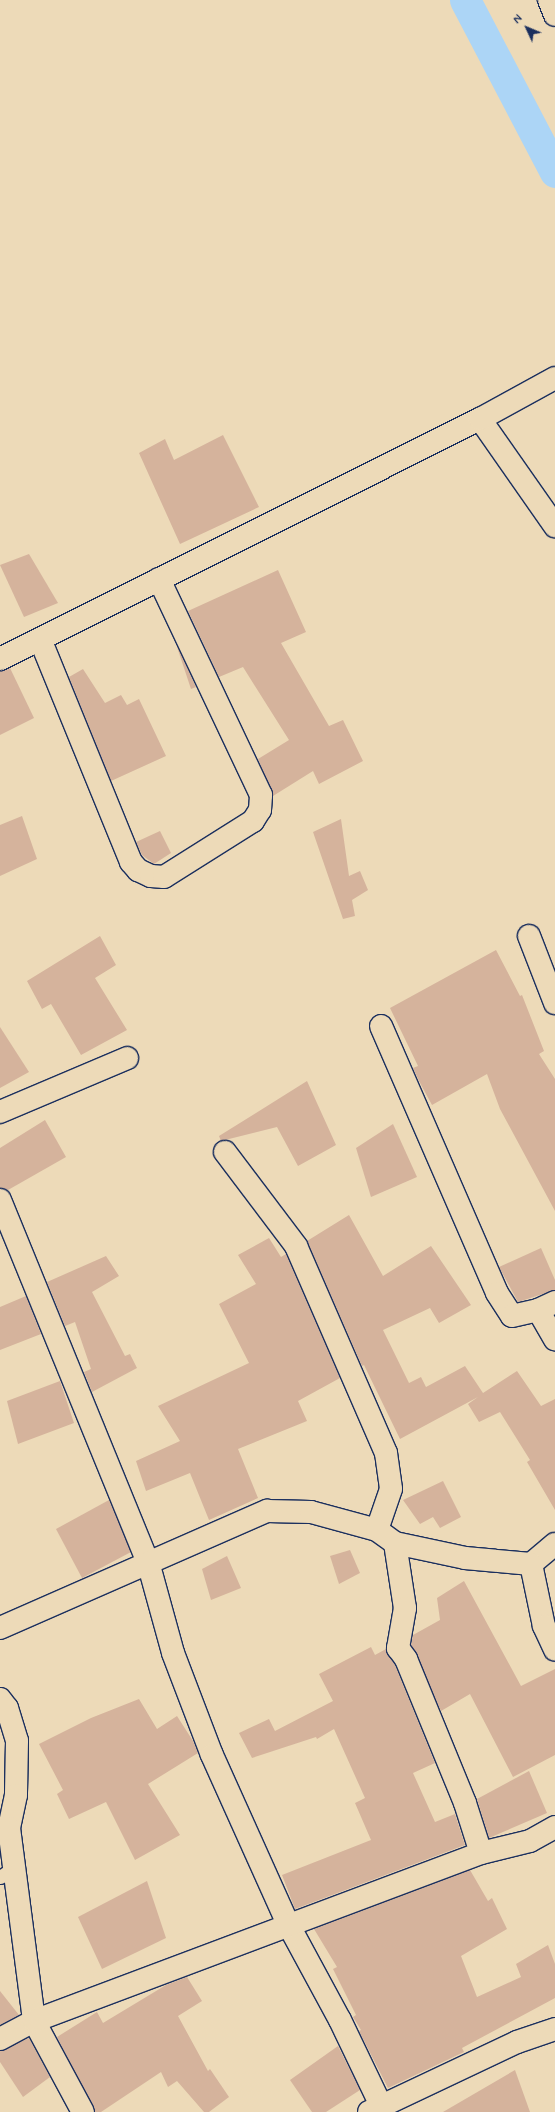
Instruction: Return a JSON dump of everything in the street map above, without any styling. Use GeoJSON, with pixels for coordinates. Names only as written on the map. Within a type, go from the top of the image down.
{"type":"FeatureCollection","features":[{"type":"Feature","properties":{"kind":"street"},"geometry":{"type":"LineString","coordinates":[[549,0],[555,15]]}},
{"type":"Feature","properties":{"kind":"street"},"geometry":{"type":"LineString","coordinates":[[0,659],[480,419],[555,378]]}},
{"type":"Feature","properties":{"kind":"street"},"geometry":{"type":"LineString","coordinates":[[480,419],[555,526]]}},
{"type":"Feature","properties":{"kind":"street"},"geometry":{"type":"LineString","coordinates":[[40,639],[131,862],[138,870],[150,876],[164,877],[253,821],[260,810],[261,795],[159,580]]}},
{"type":"Feature","properties":{"kind":"street"},"geometry":{"type":"LineString","coordinates":[[529,936],[555,1003]]}},
{"type":"Feature","properties":{"kind":"street"},"geometry":{"type":"LineString","coordinates":[[381,1026],[497,1293],[512,1316],[547,1306],[555,1339]]}},
{"type":"Feature","properties":{"kind":"street"},"geometry":{"type":"LineString","coordinates":[[0,1112],[127,1058]]}},
{"type":"Feature","properties":{"kind":"street"},"geometry":{"type":"LineString","coordinates":[[225,1152],[296,1246],[386,1453],[391,1489],[377,1530]]}},
{"type":"Feature","properties":{"kind":"street"},"geometry":{"type":"LineString","coordinates":[[0,1200],[148,1562],[173,1653],[212,1755],[288,1924],[340,2020],[378,2110],[517,2042],[555,2029]]}},
{"type":"Feature","properties":{"kind":"street"},"geometry":{"type":"LineString","coordinates":[[0,1628],[148,1562],[267,1512],[311,1512],[377,1530],[395,1543],[465,1558],[531,1564],[555,1544]]}},
{"type":"Feature","properties":{"kind":"street"},"geometry":{"type":"LineString","coordinates":[[395,1543],[405,1608],[398,1648],[406,1660],[466,1803],[481,1853]]}},
{"type":"Feature","properties":{"kind":"street"},"geometry":{"type":"LineString","coordinates":[[531,1564],[544,1626],[555,1650]]}},
{"type":"Feature","properties":{"kind":"street"},"geometry":{"type":"LineString","coordinates":[[0,1699],[7,1708],[17,1740],[16,1795],[4,1830],[8,1872],[34,2021],[83,2112]]}},
{"type":"Feature","properties":{"kind":"street"},"geometry":{"type":"LineString","coordinates":[[0,2039],[34,2021],[288,1924],[481,1853],[530,1841],[555,1827]]}},
{"type":"Feature","properties":{"kind":"building"},"geometry":{"type":"Polygon","coordinates":[[[223,435],[259,507],[180,544],[139,453],[165,439],[174,460],[223,435]]]}},
{"type":"Feature","properties":{"kind":"building"},"geometry":{"type":"Polygon","coordinates":[[[29,554],[58,603],[24,617],[0,565],[29,554]]]}},
{"type":"Feature","properties":{"kind":"building"},"geometry":{"type":"Polygon","coordinates":[[[278,570],[306,632],[281,643],[329,726],[343,720],[363,761],[319,784],[313,771],[273,796],[258,759],[289,740],[243,667],[219,677],[188,611],[278,570]]]}},
{"type":"Feature","properties":{"kind":"building"},"geometry":{"type":"Polygon","coordinates":[[[176,643],[196,687],[191,689],[178,650],[176,643]]]}},
{"type":"Feature","properties":{"kind":"building"},"geometry":{"type":"Polygon","coordinates":[[[10,668],[34,718],[0,735],[0,671],[10,668]]]}},
{"type":"Feature","properties":{"kind":"building"},"geometry":{"type":"Polygon","coordinates":[[[83,669],[105,703],[121,695],[127,705],[139,699],[166,756],[111,781],[69,677],[83,669]]]}},
{"type":"Feature","properties":{"kind":"building"},"geometry":{"type":"Polygon","coordinates":[[[22,816],[37,859],[0,876],[0,825],[22,816]]]}},
{"type":"Feature","properties":{"kind":"building"},"geometry":{"type":"Polygon","coordinates":[[[341,819],[349,876],[360,871],[368,890],[352,900],[355,916],[343,919],[313,832],[341,819]]]}},
{"type":"Feature","properties":{"kind":"building"},"geometry":{"type":"Polygon","coordinates":[[[160,831],[171,853],[154,864],[142,855],[136,842],[160,831]]]}},
{"type":"Feature","properties":{"kind":"building"},"geometry":{"type":"Polygon","coordinates":[[[100,936],[116,965],[95,978],[127,1030],[81,1055],[51,1004],[42,1009],[27,981],[100,936]]]}},
{"type":"Feature","properties":{"kind":"building"},"geometry":{"type":"Polygon","coordinates":[[[496,950],[520,996],[522,995],[544,1051],[539,1054],[555,1079],[555,1211],[500,1109],[487,1074],[432,1105],[413,1068],[418,1066],[390,1008],[496,950]]]}},
{"type":"Feature","properties":{"kind":"building"},"geometry":{"type":"Polygon","coordinates":[[[0,1027],[29,1072],[0,1088],[0,1027]]]}},
{"type":"Feature","properties":{"kind":"building"},"geometry":{"type":"Polygon","coordinates":[[[307,1081],[336,1145],[298,1166],[277,1127],[221,1141],[219,1136],[307,1081]]]}},
{"type":"Feature","properties":{"kind":"building"},"geometry":{"type":"Polygon","coordinates":[[[45,1120],[66,1157],[8,1190],[0,1188],[0,1148],[45,1120]]]}},
{"type":"Feature","properties":{"kind":"building"},"geometry":{"type":"Polygon","coordinates":[[[393,1124],[417,1177],[371,1197],[356,1148],[393,1124]]]}},
{"type":"Feature","properties":{"kind":"building"},"geometry":{"type":"Polygon","coordinates":[[[349,1215],[383,1276],[431,1246],[471,1305],[439,1323],[430,1308],[383,1330],[409,1383],[421,1377],[426,1387],[465,1366],[483,1393],[517,1371],[541,1406],[555,1399],[555,1510],[527,1462],[530,1460],[500,1412],[479,1422],[468,1404],[478,1397],[400,1439],[364,1365],[362,1366],[307,1241],[349,1215]]]}},
{"type":"Feature","properties":{"kind":"building"},"geometry":{"type":"Polygon","coordinates":[[[269,1238],[281,1257],[286,1254],[340,1378],[298,1401],[307,1421],[238,1449],[258,1498],[209,1520],[190,1473],[146,1491],[136,1461],[180,1441],[158,1406],[249,1363],[219,1304],[256,1284],[238,1255],[269,1238]]]}},
{"type":"Feature","properties":{"kind":"building"},"geometry":{"type":"Polygon","coordinates":[[[541,1248],[555,1280],[555,1290],[518,1302],[499,1267],[541,1248]]]}},
{"type":"Feature","properties":{"kind":"building"},"geometry":{"type":"Polygon","coordinates":[[[106,1256],[119,1276],[92,1292],[125,1356],[130,1354],[137,1368],[92,1392],[84,1372],[91,1369],[75,1322],[65,1326],[47,1282],[106,1256]]]}},
{"type":"Feature","properties":{"kind":"building"},"geometry":{"type":"Polygon","coordinates":[[[26,1296],[41,1334],[0,1350],[0,1307],[26,1296]]]}},
{"type":"Feature","properties":{"kind":"building"},"geometry":{"type":"Polygon","coordinates":[[[60,1381],[74,1423],[18,1444],[7,1401],[60,1381]]]}},
{"type":"Feature","properties":{"kind":"building"},"geometry":{"type":"Polygon","coordinates":[[[443,1481],[461,1517],[440,1528],[433,1517],[420,1524],[403,1500],[443,1481]]]}},
{"type":"Feature","properties":{"kind":"building"},"geometry":{"type":"Polygon","coordinates":[[[109,1500],[131,1552],[82,1578],[56,1529],[109,1500]]]}},
{"type":"Feature","properties":{"kind":"building"},"geometry":{"type":"Polygon","coordinates":[[[350,1550],[360,1573],[339,1584],[330,1556],[350,1550]]]}},
{"type":"Feature","properties":{"kind":"building"},"geometry":{"type":"Polygon","coordinates":[[[227,1556],[241,1588],[211,1600],[202,1569],[227,1556]]]}},
{"type":"Feature","properties":{"kind":"building"},"geometry":{"type":"Polygon","coordinates":[[[464,1581],[521,1686],[555,1669],[555,1755],[513,1777],[470,1694],[441,1711],[411,1645],[413,1635],[440,1620],[437,1598],[464,1581]]]}},
{"type":"Feature","properties":{"kind":"building"},"geometry":{"type":"Polygon","coordinates":[[[371,1647],[375,1655],[386,1649],[395,1665],[435,1763],[413,1773],[435,1822],[455,1814],[465,1845],[295,1909],[282,1875],[371,1840],[355,1803],[365,1798],[334,1729],[317,1739],[316,1737],[252,1758],[239,1733],[269,1719],[275,1731],[333,1701],[319,1674],[371,1647]]]}},
{"type":"Feature","properties":{"kind":"building"},"geometry":{"type":"Polygon","coordinates":[[[139,1699],[157,1729],[177,1716],[193,1741],[198,1753],[148,1784],[180,1835],[135,1860],[106,1802],[69,1819],[57,1794],[63,1790],[39,1744],[91,1718],[139,1699]]]}},
{"type":"Feature","properties":{"kind":"building"},"geometry":{"type":"Polygon","coordinates":[[[529,1771],[547,1813],[489,1838],[477,1799],[529,1771]]]}},
{"type":"Feature","properties":{"kind":"building"},"geometry":{"type":"Polygon","coordinates":[[[470,1870],[488,1901],[492,1898],[507,1929],[461,1956],[477,1997],[521,1977],[516,1964],[548,1945],[555,1964],[555,1998],[462,2048],[464,2052],[388,2088],[359,2031],[361,2030],[353,2017],[356,2015],[333,1969],[337,1967],[314,1929],[470,1870]]]}},
{"type":"Feature","properties":{"kind":"building"},"geometry":{"type":"Polygon","coordinates":[[[147,1881],[166,1938],[102,1969],[78,1917],[147,1881]]]}},
{"type":"Feature","properties":{"kind":"building"},"geometry":{"type":"Polygon","coordinates":[[[187,1977],[202,2001],[178,2016],[208,2071],[210,2069],[229,2097],[209,2112],[204,2112],[177,2081],[168,2087],[161,2072],[101,2112],[95,2112],[57,2037],[97,2012],[103,2023],[166,1985],[187,1977]]]}},
{"type":"Feature","properties":{"kind":"building"},"geometry":{"type":"Polygon","coordinates":[[[0,1991],[19,2015],[0,2025],[0,1991]]]}},
{"type":"Feature","properties":{"kind":"building"},"geometry":{"type":"Polygon","coordinates":[[[29,2038],[50,2077],[23,2097],[0,2062],[0,2051],[29,2038]]]}},
{"type":"Feature","properties":{"kind":"building"},"geometry":{"type":"Polygon","coordinates":[[[338,2046],[360,2090],[326,2112],[312,2112],[290,2080],[338,2046]]]}},
{"type":"Feature","properties":{"kind":"building"},"geometry":{"type":"Polygon","coordinates":[[[515,2070],[530,2112],[443,2112],[515,2070]]]}},
{"type":"Feature","properties":{"kind":"waterway"},"geometry":{"type":"LineString","coordinates":[[465,0],[555,172]]}}]}
